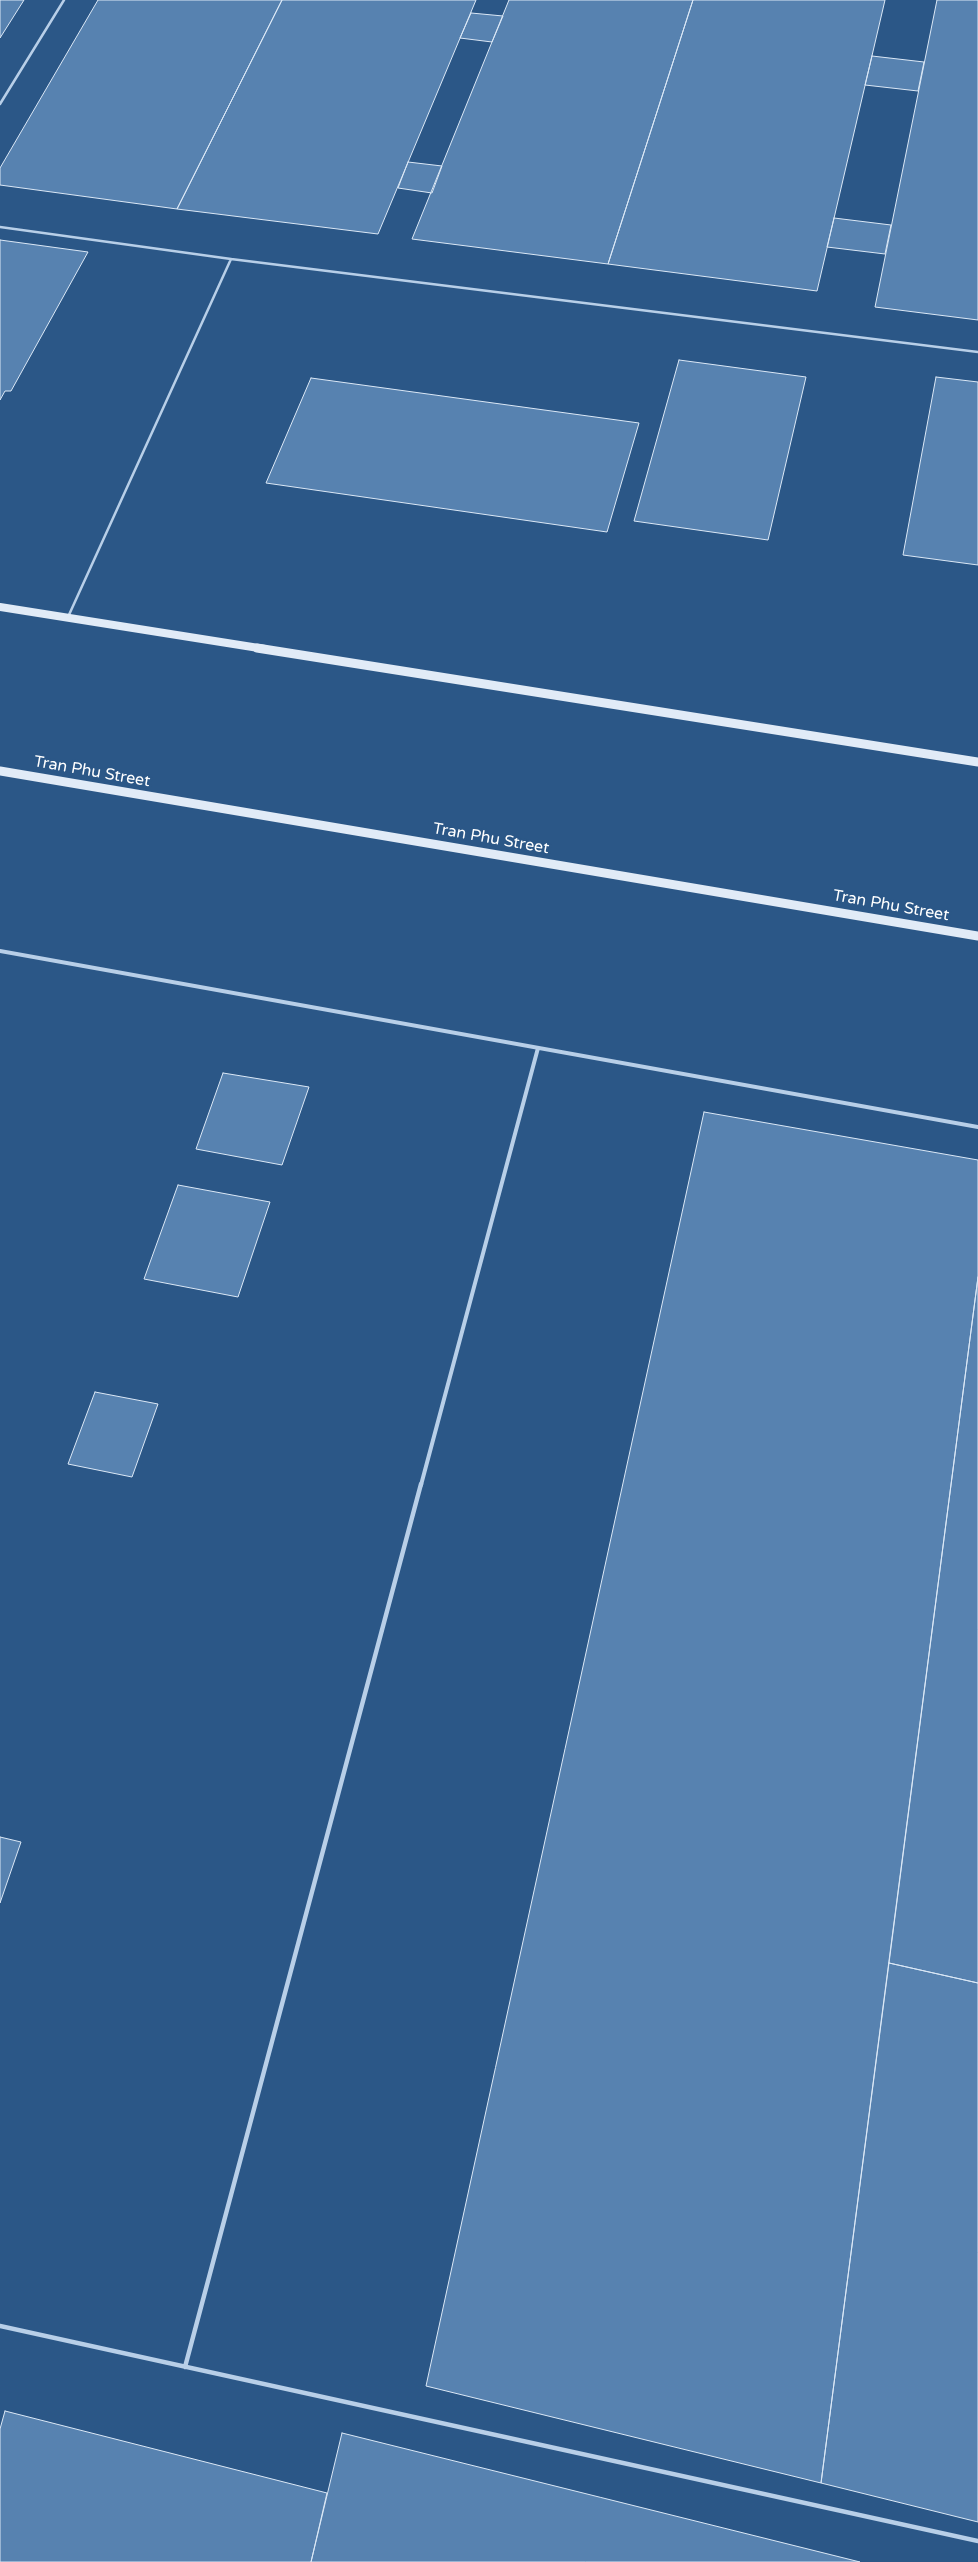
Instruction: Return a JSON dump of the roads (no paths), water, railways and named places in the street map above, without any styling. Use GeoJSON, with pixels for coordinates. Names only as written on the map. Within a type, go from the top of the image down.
{"type":"FeatureCollection","features":[{"type":"Feature","properties":{"kind":"main road"},"geometry":{"type":"LineString","coordinates":[[0,607],[978,762]]}},
{"type":"Feature","properties":{"kind":"main road","name":"Tran Phu Street"},"geometry":{"type":"LineString","coordinates":[[0,771],[978,936]]}},
{"type":"Feature","properties":{"kind":"lane"},"geometry":{"type":"LineString","coordinates":[[0,104],[64,0]]}},
{"type":"Feature","properties":{"kind":"lane"},"geometry":{"type":"LineString","coordinates":[[0,227],[231,260],[978,352]]}},
{"type":"Feature","properties":{"kind":"lane"},"geometry":{"type":"LineString","coordinates":[[68,618],[231,260]]}},
{"type":"Feature","properties":{"kind":"lane"},"geometry":{"type":"LineString","coordinates":[[0,952],[978,1127]]}},
{"type":"Feature","properties":{"kind":"lane"},"geometry":{"type":"LineString","coordinates":[[185,2367],[538,1048]]}},
{"type":"Feature","properties":{"kind":"lane"},"geometry":{"type":"LineString","coordinates":[[0,2326],[978,2541]]}}]}
